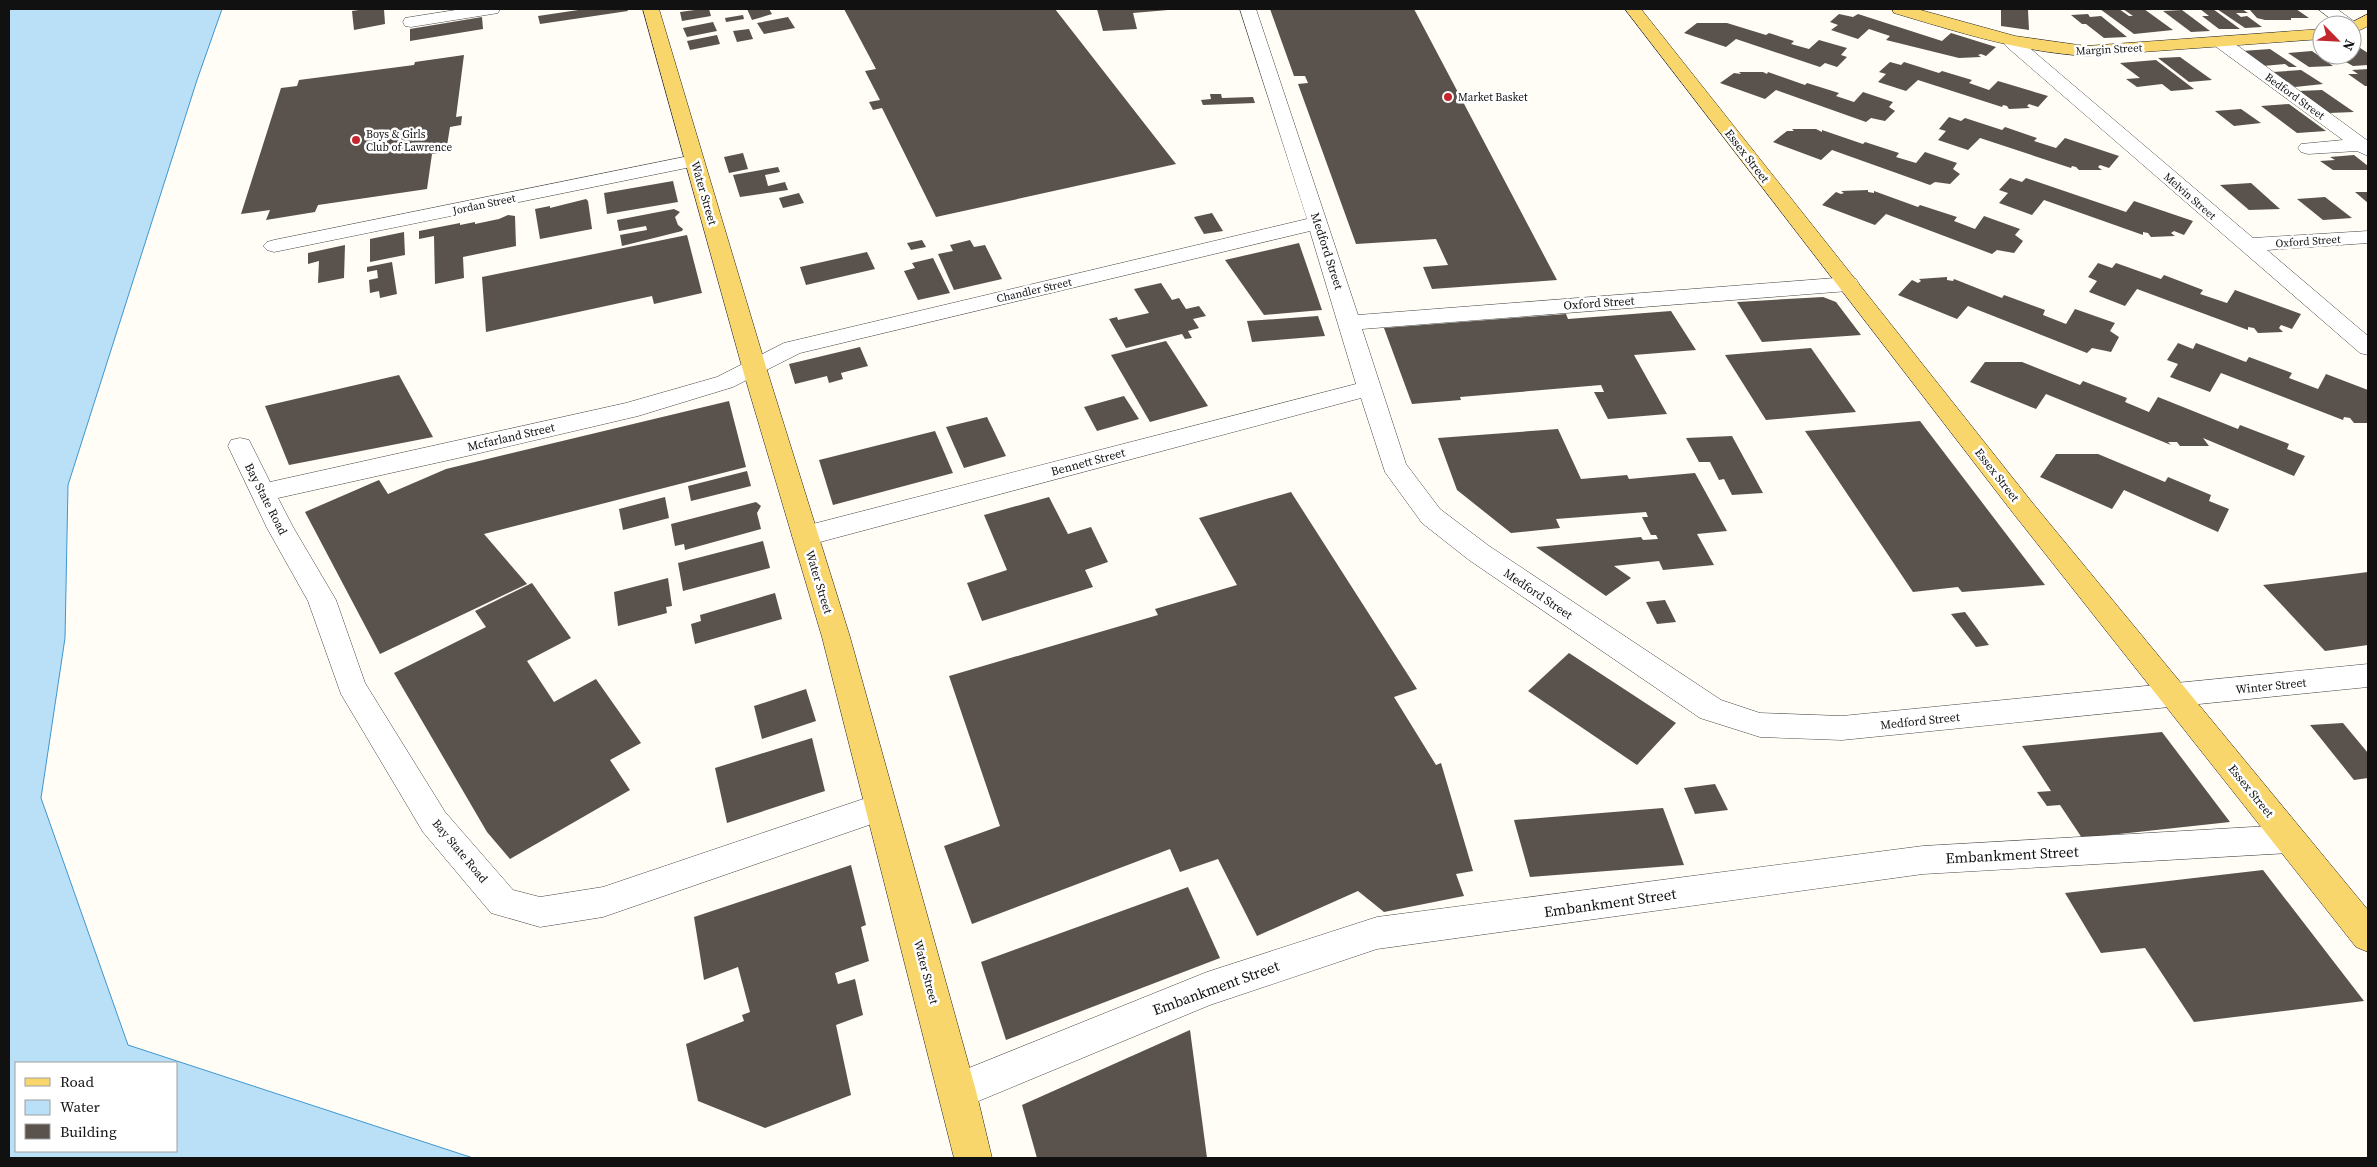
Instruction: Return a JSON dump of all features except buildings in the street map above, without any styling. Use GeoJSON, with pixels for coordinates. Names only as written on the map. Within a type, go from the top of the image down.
{"type":"FeatureCollection","features":[{"type":"Feature","properties":{"kind":"main road","name":"Water Street"},"geometry":{"type":"LineString","coordinates":[[651,9],[754,367],[838,646],[957,1091],[973,1158]]}},
{"type":"Feature","properties":{"kind":"main road","name":"Essex Street"},"geometry":{"type":"LineString","coordinates":[[1633,9],[2022,507],[2368,936]]}},
{"type":"Feature","properties":{"kind":"main road","name":"Margin Street"},"geometry":{"type":"LineString","coordinates":[[1900,9],[2013,43],[2060,50],[2086,51],[2312,35]]}},
{"type":"Feature","properties":{"kind":"street"},"geometry":{"type":"LineString","coordinates":[[411,22],[492,9]]}},
{"type":"Feature","properties":{"kind":"street","name":"Medford Street"},"geometry":{"type":"LineString","coordinates":[[1248,9],[1350,323],[1394,466],[1431,516],[1487,559],[1711,709],[1760,725],[1842,728],[2174,696]]}},
{"type":"Feature","properties":{"kind":"street","name":"Bedford Street"},"geometry":{"type":"LineString","coordinates":[[2221,42],[2365,147]]}},
{"type":"Feature","properties":{"kind":"street","name":"Melvin Street"},"geometry":{"type":"LineString","coordinates":[[2013,43],[2368,348]]}},
{"type":"Feature","properties":{"kind":"street"},"geometry":{"type":"LineString","coordinates":[[2308,148],[2365,147]]}},
{"type":"Feature","properties":{"kind":"street","name":"Jordan Street"},"geometry":{"type":"LineString","coordinates":[[274,246],[694,160]]}},
{"type":"Feature","properties":{"kind":"street","name":"Chandler Street"},"geometry":{"type":"LineString","coordinates":[[754,367],[792,348],[1318,223]]}},
{"type":"Feature","properties":{"kind":"street","name":"Oxford Street"},"geometry":{"type":"LineString","coordinates":[[2247,244],[2368,236]]}},
{"type":"Feature","properties":{"kind":"street","name":"Oxford Street"},"geometry":{"type":"LineString","coordinates":[[1350,323],[1848,284]]}},
{"type":"Feature","properties":{"kind":"street","name":"Mcfarland Street"},"geometry":{"type":"LineString","coordinates":[[263,492],[467,448],[629,410],[725,382],[754,367]]}},
{"type":"Feature","properties":{"kind":"street","name":"Bennett Street"},"geometry":{"type":"LineString","coordinates":[[806,536],[1370,388]]}},
{"type":"Feature","properties":{"kind":"street","name":"Bay State Road"},"geometry":{"type":"LineString","coordinates":[[240,446],[280,528],[322,600],[351,686],[434,822],[503,902],[540,912],[603,902],[881,807]]}},
{"type":"Feature","properties":{"kind":"street","name":"Winter Street"},"geometry":{"type":"LineString","coordinates":[[2174,696],[2368,676]]}},
{"type":"Feature","properties":{"kind":"street","name":"Embankment Street"},"geometry":{"type":"LineString","coordinates":[[957,1091],[1207,989],[1376,933],[1922,860],[2290,839]]}},
{"type":"Feature","properties":{"kind":"water"},"geometry":{"type":"Polygon","coordinates":[[[9,9],[222,9],[197,80],[68,485],[65,638],[41,798],[128,1045],[473,1158],[9,1158],[9,9]]]}},
{"type":"Feature","properties":{"kind":"place","name":"Market Basket"},"geometry":{"type":"Point","coordinates":[1448,97]}},
{"type":"Feature","properties":{"kind":"place","name":"Boys & Girls Club of Lawrence"},"geometry":{"type":"Point","coordinates":[356,140]}}]}
